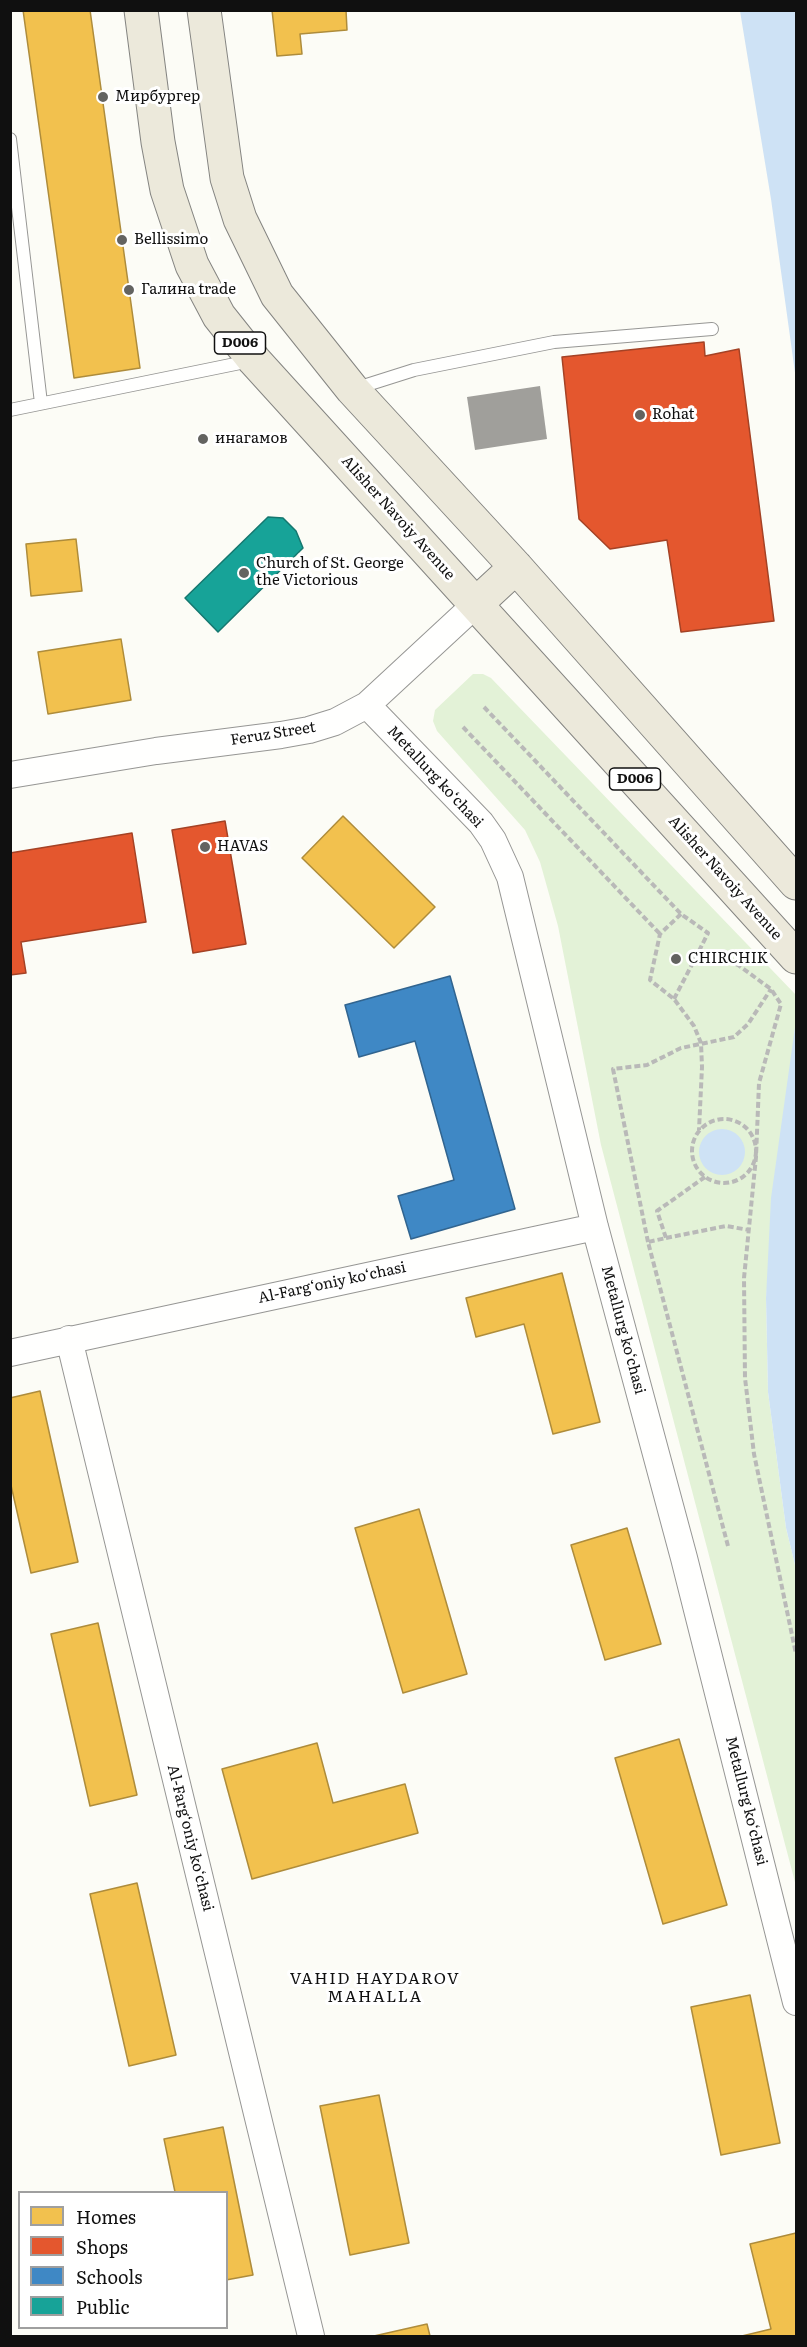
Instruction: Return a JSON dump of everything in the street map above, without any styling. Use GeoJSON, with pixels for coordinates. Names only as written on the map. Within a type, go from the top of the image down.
{"type":"FeatureCollection","features":[{"type":"Feature","properties":{"kind":"main road","name":"Alisher Navoiy Avenue"},"geometry":{"type":"LineString","coordinates":[[141,10],[158,142],[179,231],[204,293],[219,316],[254,360],[795,956]]}},
{"type":"Feature","properties":{"kind":"main road"},"geometry":{"type":"LineString","coordinates":[[204,10],[227,178],[240,219],[277,294],[352,389],[516,567],[796,883]]}},
{"type":"Feature","properties":{"kind":"main road","name":"Feruz Street"},"geometry":{"type":"LineString","coordinates":[[476,604],[516,567]]}},
{"type":"Feature","properties":{"kind":"street","name":"Feruz Street"},"geometry":{"type":"LineString","coordinates":[[10,775],[156,751],[309,730],[335,722],[367,705],[476,604]]}},
{"type":"Feature","properties":{"kind":"street","name":"Metallurg ko‘chasi"},"geometry":{"type":"LineString","coordinates":[[367,705],[481,823],[503,859],[516,896],[595,1227],[684,1558],[796,2002]]}},
{"type":"Feature","properties":{"kind":"street","name":"Al-Farg‘oniy ko‘chasi"},"geometry":{"type":"LineString","coordinates":[[10,1353],[595,1227]]}},
{"type":"Feature","properties":{"kind":"street","name":"Al-Farg‘oniy ko‘chasi"},"geometry":{"type":"LineString","coordinates":[[69,1339],[311,2337]]}},
{"type":"Feature","properties":{"kind":"lane"},"geometry":{"type":"LineString","coordinates":[[10,139],[41,404]]}},
{"type":"Feature","properties":{"kind":"lane"},"geometry":{"type":"LineString","coordinates":[[352,389],[414,370],[554,342],[712,329]]}},
{"type":"Feature","properties":{"kind":"lane"},"geometry":{"type":"LineString","coordinates":[[10,410],[254,360]]}},
{"type":"Feature","properties":{"kind":"path"},"geometry":{"type":"LineString","coordinates":[[484,707],[681,914],[708,933],[674,999]]}},
{"type":"Feature","properties":{"kind":"path"},"geometry":{"type":"LineString","coordinates":[[463,727],[660,934]]}},
{"type":"Feature","properties":{"kind":"path"},"geometry":{"type":"LineString","coordinates":[[681,914],[660,934],[650,980],[674,999],[694,1026],[701,1043],[699,1130],[694,1139],[693,1160],[705,1177],[715,1182],[736,1181],[752,1167],[756,1157]]}},
{"type":"Feature","properties":{"kind":"path"},"geometry":{"type":"LineString","coordinates":[[699,951],[738,965],[771,989],[781,1004],[759,1083],[757,1147],[744,1278],[745,1378],[754,1454],[796,1654]]}},
{"type":"Feature","properties":{"kind":"path"},"geometry":{"type":"LineString","coordinates":[[728,1546],[648,1242],[612,1069],[647,1065],[681,1048],[734,1037],[748,1024],[771,989]]}},
{"type":"Feature","properties":{"kind":"path"},"geometry":{"type":"LineString","coordinates":[[699,1130],[717,1119],[728,1118],[747,1127],[757,1147]]}},
{"type":"Feature","properties":{"kind":"path"},"geometry":{"type":"LineString","coordinates":[[666,1238],[657,1211],[705,1177]]}},
{"type":"Feature","properties":{"kind":"path"},"geometry":{"type":"LineString","coordinates":[[648,1242],[726,1226],[749,1230]]}},
{"type":"Feature","properties":{"kind":"green space"},"geometry":{"type":"Polygon","coordinates":[[[473,674],[483,674],[491,678],[796,995],[796,1020],[766,1298],[768,1392],[786,1528],[796,1569],[796,1886],[601,1145],[558,926],[540,862],[525,830],[437,731],[433,721],[435,710],[473,674]]]}},
{"type":"Feature","properties":{"kind":"water"},"geometry":{"type":"Polygon","coordinates":[[[740,11],[796,11],[796,380],[771,199],[740,11]]]}},
{"type":"Feature","properties":{"kind":"water"},"geometry":{"type":"Polygon","coordinates":[[[796,1020],[796,1569],[786,1528],[768,1392],[766,1298],[771,1198],[796,1020]]]}},
{"type":"Feature","properties":{"kind":"water"},"geometry":{"type":"Polygon","coordinates":[[[722,1129],[738,1136],[745,1152],[738,1168],[722,1175],[706,1168],[699,1152],[706,1136],[722,1129]]]}},
{"type":"Feature","properties":{"kind":"building: Homes"},"geometry":{"type":"Polygon","coordinates":[[[23,10],[90,10],[140,368],[74,378],[23,10]]]}},
{"type":"Feature","properties":{"kind":"building: Homes"},"geometry":{"type":"Polygon","coordinates":[[[272,10],[346,10],[347,30],[300,34],[302,54],[277,56],[272,10]]]}},
{"type":"Feature","properties":{"kind":"building: Homes"},"geometry":{"type":"Polygon","coordinates":[[[76,539],[82,591],[31,596],[26,544],[76,539]]]}},
{"type":"Feature","properties":{"kind":"building: Homes"},"geometry":{"type":"Polygon","coordinates":[[[121,639],[131,700],[48,714],[38,652],[121,639]]]}},
{"type":"Feature","properties":{"kind":"building: Homes"},"geometry":{"type":"Polygon","coordinates":[[[343,816],[435,907],[394,948],[302,858],[343,816]]]}},
{"type":"Feature","properties":{"kind":"building: Homes"},"geometry":{"type":"Polygon","coordinates":[[[562,1273],[600,1422],[553,1434],[524,1324],[476,1337],[466,1298],[562,1273]]]}},
{"type":"Feature","properties":{"kind":"building: Homes"},"geometry":{"type":"Polygon","coordinates":[[[40,1391],[78,1562],[31,1573],[10,1481],[10,1398],[40,1391]]]}},
{"type":"Feature","properties":{"kind":"building: Homes"},"geometry":{"type":"Polygon","coordinates":[[[419,1509],[467,1674],[403,1693],[355,1528],[419,1509]]]}},
{"type":"Feature","properties":{"kind":"building: Homes"},"geometry":{"type":"Polygon","coordinates":[[[627,1528],[661,1644],[605,1660],[571,1545],[627,1528]]]}},
{"type":"Feature","properties":{"kind":"building: Homes"},"geometry":{"type":"Polygon","coordinates":[[[98,1623],[137,1795],[90,1806],[51,1634],[98,1623]]]}},
{"type":"Feature","properties":{"kind":"building: Homes"},"geometry":{"type":"Polygon","coordinates":[[[679,1739],[727,1905],[663,1924],[615,1758],[679,1739]]]}},
{"type":"Feature","properties":{"kind":"building: Homes"},"geometry":{"type":"Polygon","coordinates":[[[317,1743],[333,1803],[405,1784],[418,1833],[252,1879],[222,1769],[317,1743]]]}},
{"type":"Feature","properties":{"kind":"building: Homes"},"geometry":{"type":"Polygon","coordinates":[[[137,1883],[176,2055],[129,2066],[90,1894],[137,1883]]]}},
{"type":"Feature","properties":{"kind":"building: Homes"},"geometry":{"type":"Polygon","coordinates":[[[750,1995],[780,2143],[721,2155],[691,2007],[750,1995]]]}},
{"type":"Feature","properties":{"kind":"building: Homes"},"geometry":{"type":"Polygon","coordinates":[[[379,2095],[409,2243],[350,2255],[320,2106],[379,2095]]]}},
{"type":"Feature","properties":{"kind":"building: Homes"},"geometry":{"type":"Polygon","coordinates":[[[223,2127],[253,2275],[228,2280],[228,2191],[175,2191],[164,2139],[223,2127]]]}},
{"type":"Feature","properties":{"kind":"building: Homes"},"geometry":{"type":"Polygon","coordinates":[[[796,2233],[796,2336],[742,2336],[771,2329],[750,2244],[796,2233]]]}},
{"type":"Feature","properties":{"kind":"building: Homes"},"geometry":{"type":"Polygon","coordinates":[[[427,2324],[430,2336],[374,2336],[427,2324]]]}},
{"type":"Feature","properties":{"kind":"building: Shops"},"geometry":{"type":"Polygon","coordinates":[[[704,342],[705,356],[739,349],[774,621],[681,632],[667,540],[610,549],[579,519],[562,357],[704,342]]]}},
{"type":"Feature","properties":{"kind":"building: Shops"},"geometry":{"type":"Polygon","coordinates":[[[225,821],[246,944],[193,953],[172,830],[225,821]]]}},
{"type":"Feature","properties":{"kind":"building: Shops"},"geometry":{"type":"Polygon","coordinates":[[[132,833],[146,922],[21,942],[26,973],[10,975],[10,853],[132,833]]]}},
{"type":"Feature","properties":{"kind":"building: Schools"},"geometry":{"type":"Polygon","coordinates":[[[450,976],[515,1209],[411,1239],[398,1196],[454,1180],[415,1041],[359,1057],[345,1005],[450,976]]]}},
{"type":"Feature","properties":{"kind":"building: Public","name":"Church of St. George the Victorious"},"geometry":{"type":"Polygon","coordinates":[[[268,517],[283,518],[296,531],[303,548],[218,632],[185,598],[268,517]]]}},
{"type":"Feature","properties":{"kind":"building: Other"},"geometry":{"type":"Polygon","coordinates":[[[540,386],[547,439],[475,450],[467,397],[540,386]]]}},
{"type":"Feature","properties":{"kind":"place","name":"Мирбургер"},"geometry":{"type":"Point","coordinates":[103,97]}},
{"type":"Feature","properties":{"kind":"place","name":"Bellissimo"},"geometry":{"type":"Point","coordinates":[122,240]}},
{"type":"Feature","properties":{"kind":"place","name":"Галина trade"},"geometry":{"type":"Point","coordinates":[129,290]}},
{"type":"Feature","properties":{"kind":"place","name":"Rohat"},"geometry":{"type":"Point","coordinates":[640,415]}},
{"type":"Feature","properties":{"kind":"place","name":"инагамов"},"geometry":{"type":"Point","coordinates":[203,439]}},
{"type":"Feature","properties":{"kind":"place","name":"Church of St. George the Victorious"},"geometry":{"type":"Point","coordinates":[244,573]}},
{"type":"Feature","properties":{"kind":"place","name":"HAVAS"},"geometry":{"type":"Point","coordinates":[205,847]}},
{"type":"Feature","properties":{"kind":"place","name":"CHIRCHIK"},"geometry":{"type":"Point","coordinates":[676,959]}},
{"type":"Feature","properties":{"kind":"district","name":"VAHID HAYDAROV MAHALLA"},"geometry":{"type":"Point","coordinates":[375,1988]}}]}
